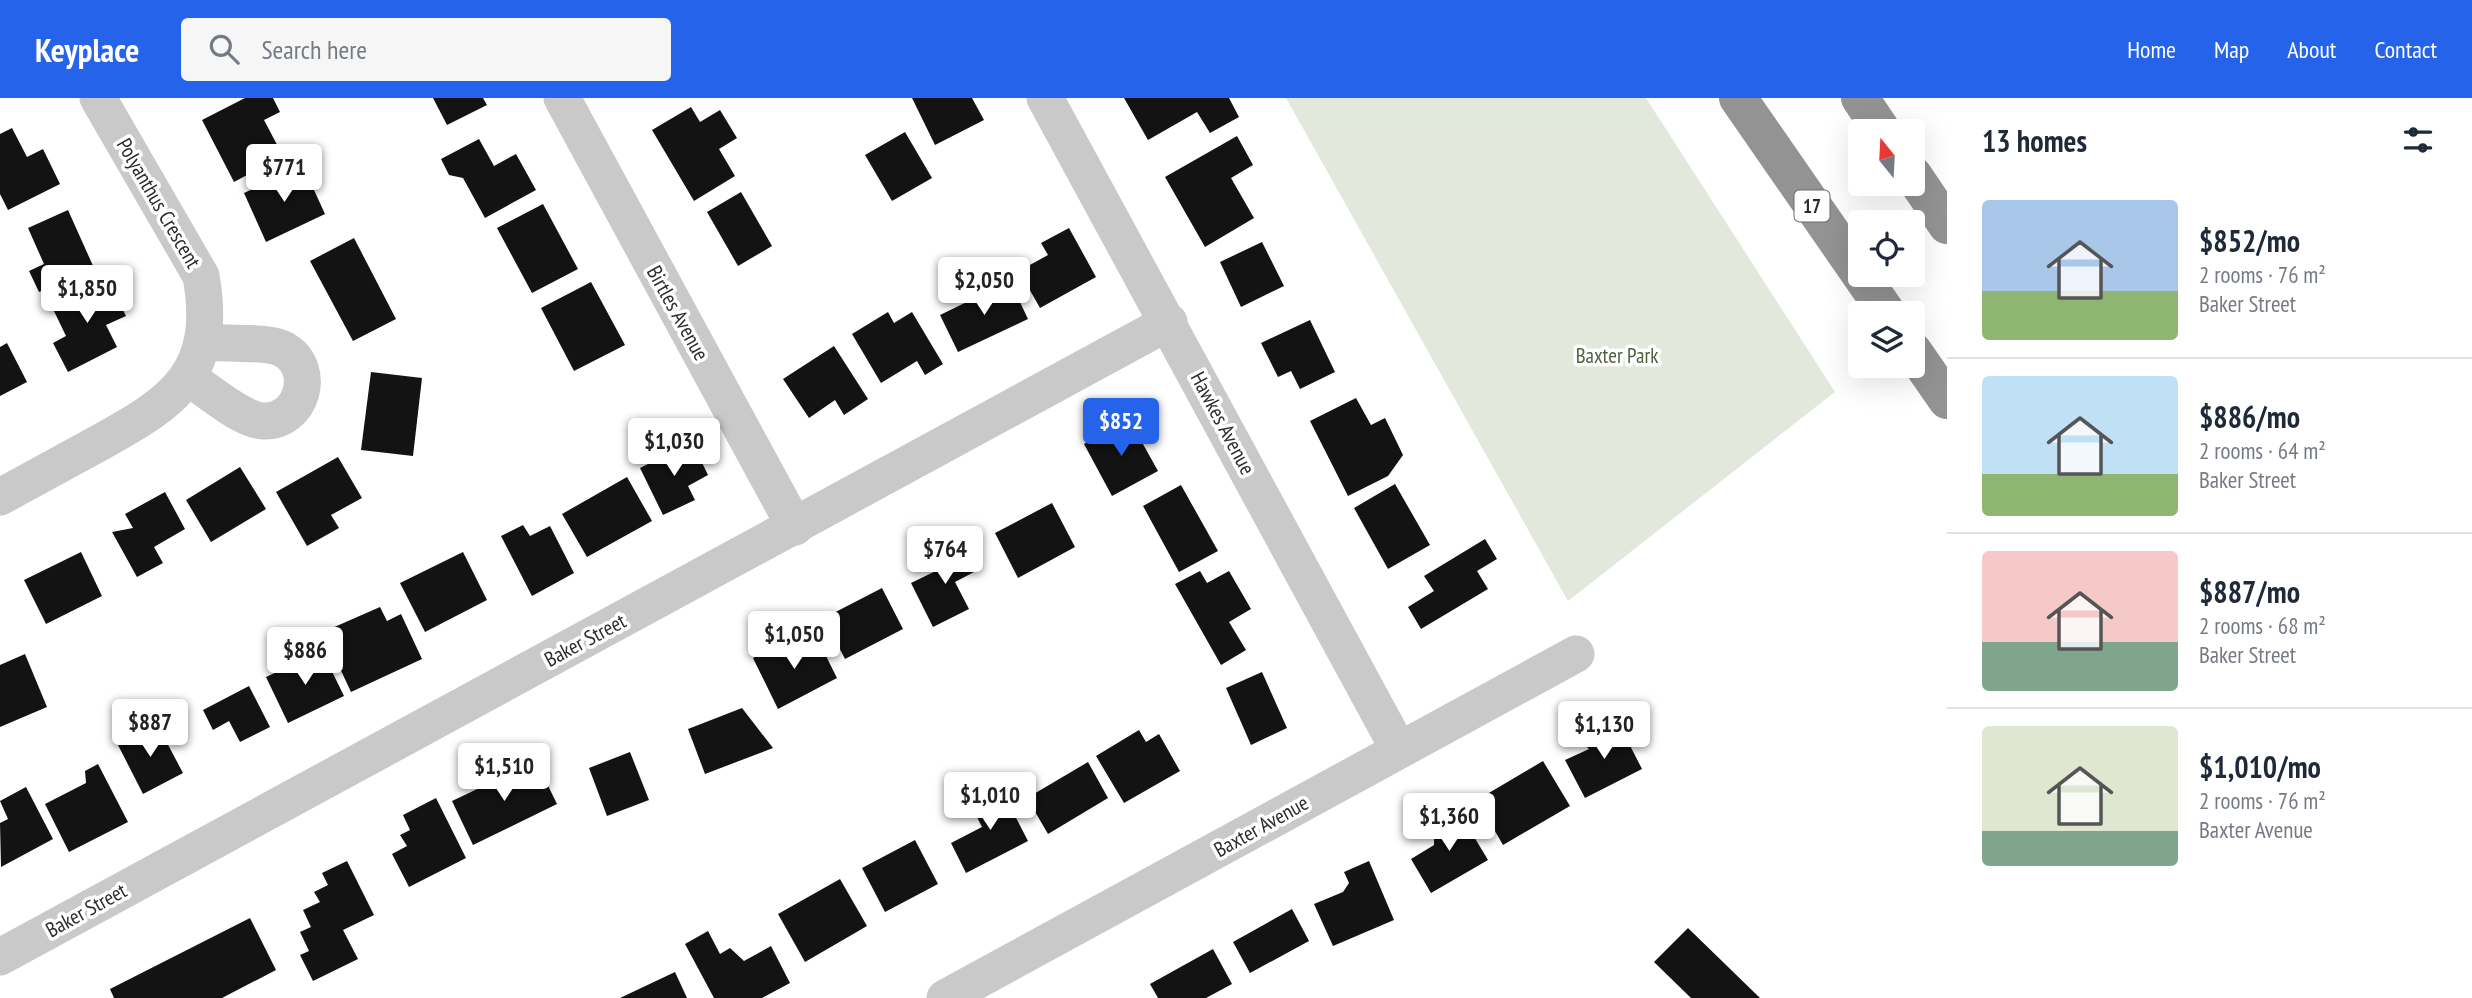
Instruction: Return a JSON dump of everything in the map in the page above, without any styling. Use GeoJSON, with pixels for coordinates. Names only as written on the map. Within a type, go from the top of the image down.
{"type":"FeatureCollection","features":[{"type":"Feature","properties":{"kind":"highway","name":"17"},"geometry":{"type":"LineString","coordinates":[[1738,98],[1879,301]]}},
{"type":"Feature","properties":{"kind":"highway"},"geometry":{"type":"LineString","coordinates":[[1860,98],[1874,119]]}},
{"type":"Feature","properties":{"kind":"highway"},"geometry":{"type":"LineString","coordinates":[[1925,193],[1947,225]]}},
{"type":"Feature","properties":{"kind":"highway"},"geometry":{"type":"LineString","coordinates":[[1925,368],[1947,400]]}},
{"type":"Feature","properties":{"kind":"street","name":"Polyanthus Crescent"},"geometry":{"type":"LineString","coordinates":[[0,497],[147,416],[175,394],[188,378],[202,342],[206,302],[201,276],[98,98]]}},
{"type":"Feature","properties":{"kind":"street","name":"Birtles Avenue"},"geometry":{"type":"LineString","coordinates":[[562,98],[795,527]]}},
{"type":"Feature","properties":{"kind":"street","name":"Hawkes Avenue"},"geometry":{"type":"LineString","coordinates":[[1045,98],[1399,750]]}},
{"type":"Feature","properties":{"kind":"street","name":"Baker Street"},"geometry":{"type":"LineString","coordinates":[[0,957],[1169,322]]}},
{"type":"Feature","properties":{"kind":"street"},"geometry":{"type":"LineString","coordinates":[[188,378],[249,418],[263,421],[278,419],[291,411],[300,399],[303,384],[301,369],[293,356],[280,348],[202,342]]}},
{"type":"Feature","properties":{"kind":"street","name":"Baxter Avenue"},"geometry":{"type":"LineString","coordinates":[[945,998],[1576,654]]}},
{"type":"Feature","properties":{"kind":"green space","name":"Baxter Park"},"geometry":{"type":"Polygon","coordinates":[[[1286,98],[1646,98],[1835,392],[1568,601],[1286,98]]]}},
{"type":"Feature","properties":{"kind":"building"},"geometry":{"type":"Polygon","coordinates":[[[245,98],[273,98],[280,112],[264,120],[283,156],[234,182],[202,120],[245,98]]]}},
{"type":"Feature","properties":{"kind":"building"},"geometry":{"type":"Polygon","coordinates":[[[433,98],[483,98],[487,105],[447,125],[433,98]]]}},
{"type":"Feature","properties":{"kind":"building"},"geometry":{"type":"Polygon","coordinates":[[[912,98],[972,98],[984,120],[935,145],[912,98]]]}},
{"type":"Feature","properties":{"kind":"building"},"geometry":{"type":"Polygon","coordinates":[[[1124,98],[1229,98],[1239,117],[1210,133],[1197,112],[1148,140],[1124,98]]]}},
{"type":"Feature","properties":{"kind":"building"},"geometry":{"type":"Polygon","coordinates":[[[691,107],[700,122],[720,110],[737,138],[719,149],[735,176],[694,201],[652,130],[691,107]]]}},
{"type":"Feature","properties":{"kind":"building"},"geometry":{"type":"Polygon","coordinates":[[[12,128],[27,157],[43,149],[60,184],[8,210],[0,194],[0,134],[12,128]]]}},
{"type":"Feature","properties":{"kind":"building"},"geometry":{"type":"Polygon","coordinates":[[[905,132],[932,178],[892,201],[865,155],[905,132]]]}},
{"type":"Feature","properties":{"kind":"building"},"geometry":{"type":"Polygon","coordinates":[[[1237,136],[1253,165],[1231,178],[1254,218],[1205,247],[1165,177],[1237,136]]]}},
{"type":"Feature","properties":{"kind":"building"},"geometry":{"type":"Polygon","coordinates":[[[479,139],[494,166],[516,154],[536,190],[485,218],[463,178],[449,175],[441,159],[479,139]]]}},
{"type":"Feature","properties":{"kind":"building"},"geometry":{"type":"Polygon","coordinates":[[[303,166],[325,214],[266,242],[244,193],[303,166]]]}},
{"type":"Feature","properties":{"kind":"building"},"geometry":{"type":"Polygon","coordinates":[[[741,192],[772,246],[738,266],[707,212],[741,192]]]}},
{"type":"Feature","properties":{"kind":"building"},"geometry":{"type":"Polygon","coordinates":[[[543,204],[578,269],[532,293],[497,228],[543,204]]]}},
{"type":"Feature","properties":{"kind":"building"},"geometry":{"type":"Polygon","coordinates":[[[68,210],[94,268],[39,292],[29,271],[44,264],[28,228],[68,210]]]}},
{"type":"Feature","properties":{"kind":"building"},"geometry":{"type":"Polygon","coordinates":[[[1069,228],[1096,277],[1040,308],[1019,271],[1048,255],[1041,243],[1069,228]]]}},
{"type":"Feature","properties":{"kind":"building"},"geometry":{"type":"Polygon","coordinates":[[[354,238],[396,319],[353,341],[310,261],[354,238]]]}},
{"type":"Feature","properties":{"kind":"building"},"geometry":{"type":"Polygon","coordinates":[[[1262,242],[1284,286],[1241,307],[1220,262],[1262,242]]]}},
{"type":"Feature","properties":{"kind":"building"},"geometry":{"type":"Polygon","coordinates":[[[107,279],[126,316],[106,325],[117,347],[68,372],[53,343],[66,336],[52,307],[107,279]]]}},
{"type":"Feature","properties":{"kind":"building"},"geometry":{"type":"Polygon","coordinates":[[[1010,281],[1028,319],[958,352],[940,315],[1010,281]]]}},
{"type":"Feature","properties":{"kind":"building"},"geometry":{"type":"Polygon","coordinates":[[[591,282],[625,345],[574,371],[541,308],[591,282]]]}},
{"type":"Feature","properties":{"kind":"building"},"geometry":{"type":"Polygon","coordinates":[[[888,312],[894,323],[912,312],[943,364],[925,375],[917,361],[881,383],[852,334],[888,312]]]}},
{"type":"Feature","properties":{"kind":"building"},"geometry":{"type":"Polygon","coordinates":[[[1310,320],[1335,372],[1300,389],[1291,371],[1278,377],[1261,343],[1310,320]]]}},
{"type":"Feature","properties":{"kind":"building"},"geometry":{"type":"Polygon","coordinates":[[[7,343],[27,382],[0,396],[0,347],[7,343]]]}},
{"type":"Feature","properties":{"kind":"building"},"geometry":{"type":"Polygon","coordinates":[[[834,346],[868,399],[844,415],[835,400],[809,418],[783,379],[834,346]]]}},
{"type":"Feature","properties":{"kind":"building"},"geometry":{"type":"Polygon","coordinates":[[[371,372],[422,378],[413,456],[361,450],[371,372]]]}},
{"type":"Feature","properties":{"kind":"building"},"geometry":{"type":"Polygon","coordinates":[[[1356,398],[1371,425],[1385,418],[1403,455],[1388,476],[1348,496],[1310,421],[1356,398]]]}},
{"type":"Feature","properties":{"kind":"building"},"geometry":{"type":"Polygon","coordinates":[[[1129,419],[1158,471],[1112,496],[1084,444],[1129,419]]]}},
{"type":"Feature","properties":{"kind":"building"},"geometry":{"type":"Polygon","coordinates":[[[692,442],[708,475],[688,486],[695,500],[663,515],[640,468],[692,442]]]}},
{"type":"Feature","properties":{"kind":"building"},"geometry":{"type":"Polygon","coordinates":[[[338,457],[362,498],[331,515],[339,528],[307,546],[276,492],[338,457]]]}},
{"type":"Feature","properties":{"kind":"building"},"geometry":{"type":"Polygon","coordinates":[[[240,467],[266,509],[211,542],[186,500],[240,467]]]}},
{"type":"Feature","properties":{"kind":"building"},"geometry":{"type":"Polygon","coordinates":[[[627,477],[652,521],[587,557],[562,514],[627,477]]]}},
{"type":"Feature","properties":{"kind":"building"},"geometry":{"type":"Polygon","coordinates":[[[1395,484],[1430,545],[1388,569],[1354,508],[1395,484]]]}},
{"type":"Feature","properties":{"kind":"building"},"geometry":{"type":"Polygon","coordinates":[[[1181,485],[1218,551],[1179,572],[1143,506],[1181,485]]]}},
{"type":"Feature","properties":{"kind":"building"},"geometry":{"type":"Polygon","coordinates":[[[165,492],[185,529],[154,547],[163,563],[137,577],[112,532],[133,528],[125,514],[165,492]]]}},
{"type":"Feature","properties":{"kind":"building"},"geometry":{"type":"Polygon","coordinates":[[[1052,503],[1075,547],[1018,578],[995,533],[1052,503]]]}},
{"type":"Feature","properties":{"kind":"building"},"geometry":{"type":"Polygon","coordinates":[[[523,525],[530,536],[550,526],[574,573],[532,596],[501,536],[523,525]]]}},
{"type":"Feature","properties":{"kind":"building"},"geometry":{"type":"Polygon","coordinates":[[[958,539],[974,572],[955,582],[969,609],[933,627],[911,583],[946,566],[937,550],[958,539]]]}},
{"type":"Feature","properties":{"kind":"building"},"geometry":{"type":"Polygon","coordinates":[[[1485,539],[1497,559],[1477,571],[1488,589],[1421,629],[1408,607],[1434,591],[1424,576],[1485,539]]]}},
{"type":"Feature","properties":{"kind":"building"},"geometry":{"type":"Polygon","coordinates":[[[81,552],[102,596],[46,624],[24,580],[81,552]]]}},
{"type":"Feature","properties":{"kind":"building"},"geometry":{"type":"Polygon","coordinates":[[[463,552],[487,600],[425,632],[400,583],[463,552]]]}},
{"type":"Feature","properties":{"kind":"building"},"geometry":{"type":"Polygon","coordinates":[[[1200,571],[1207,583],[1229,571],[1251,609],[1229,622],[1246,650],[1221,665],[1175,584],[1200,571]]]}},
{"type":"Feature","properties":{"kind":"building"},"geometry":{"type":"Polygon","coordinates":[[[882,588],[903,629],[845,659],[824,618],[882,588]]]}},
{"type":"Feature","properties":{"kind":"building"},"geometry":{"type":"Polygon","coordinates":[[[380,607],[387,621],[401,614],[422,659],[351,692],[323,632],[380,607]]]}},
{"type":"Feature","properties":{"kind":"building"},"geometry":{"type":"Polygon","coordinates":[[[788,640],[795,653],[818,640],[837,678],[778,709],[753,658],[788,640]]]}},
{"type":"Feature","properties":{"kind":"building"},"geometry":{"type":"Polygon","coordinates":[[[322,651],[344,696],[288,723],[266,677],[322,651]]]}},
{"type":"Feature","properties":{"kind":"building"},"geometry":{"type":"Polygon","coordinates":[[[25,654],[47,707],[0,727],[0,665],[25,654]]]}},
{"type":"Feature","properties":{"kind":"building"},"geometry":{"type":"Polygon","coordinates":[[[1262,672],[1287,728],[1251,745],[1226,688],[1262,672]]]}},
{"type":"Feature","properties":{"kind":"building"},"geometry":{"type":"Polygon","coordinates":[[[249,686],[270,727],[240,742],[229,721],[213,730],[203,710],[249,686]]]}},
{"type":"Feature","properties":{"kind":"building"},"geometry":{"type":"Polygon","coordinates":[[[742,708],[773,748],[705,774],[688,729],[742,708]]]}},
{"type":"Feature","properties":{"kind":"building"},"geometry":{"type":"Polygon","coordinates":[[[1618,722],[1642,769],[1585,798],[1565,760],[1589,749],[1580,741],[1618,722]]]}},
{"type":"Feature","properties":{"kind":"building"},"geometry":{"type":"Polygon","coordinates":[[[157,724],[183,773],[143,794],[118,745],[157,724]]]}},
{"type":"Feature","properties":{"kind":"building"},"geometry":{"type":"Polygon","coordinates":[[[1139,730],[1146,742],[1159,734],[1180,771],[1124,803],[1096,756],[1139,730]]]}},
{"type":"Feature","properties":{"kind":"building"},"geometry":{"type":"Polygon","coordinates":[[[630,752],[649,800],[607,816],[589,768],[630,752]]]}},
{"type":"Feature","properties":{"kind":"building"},"geometry":{"type":"Polygon","coordinates":[[[536,761],[557,804],[473,845],[452,801],[536,761]]]}},
{"type":"Feature","properties":{"kind":"building"},"geometry":{"type":"Polygon","coordinates":[[[1543,761],[1570,806],[1503,845],[1477,800],[1543,761]]]}},
{"type":"Feature","properties":{"kind":"building"},"geometry":{"type":"Polygon","coordinates":[[[1088,762],[1108,798],[1048,834],[1027,798],[1088,762]]]}},
{"type":"Feature","properties":{"kind":"building"},"geometry":{"type":"Polygon","coordinates":[[[98,764],[128,822],[69,852],[45,804],[86,783],[85,771],[98,764]]]}},
{"type":"Feature","properties":{"kind":"building"},"geometry":{"type":"Polygon","coordinates":[[[26,787],[53,839],[1,867],[0,823],[8,819],[0,801],[26,787]]]}},
{"type":"Feature","properties":{"kind":"building"},"geometry":{"type":"Polygon","coordinates":[[[1000,787],[1028,841],[966,873],[951,843],[982,827],[970,803],[1000,787]]]}},
{"type":"Feature","properties":{"kind":"building"},"geometry":{"type":"Polygon","coordinates":[[[436,798],[466,858],[409,887],[392,854],[407,846],[400,835],[410,830],[403,815],[436,798]]]}},
{"type":"Feature","properties":{"kind":"building"},"geometry":{"type":"Polygon","coordinates":[[[1458,810],[1488,860],[1431,893],[1411,859],[1434,845],[1434,823],[1458,810]]]}},
{"type":"Feature","properties":{"kind":"building"},"geometry":{"type":"Polygon","coordinates":[[[915,840],[938,884],[885,912],[862,868],[915,840]]]}},
{"type":"Feature","properties":{"kind":"building"},"geometry":{"type":"Polygon","coordinates":[[[347,861],[374,915],[343,930],[358,959],[313,981],[300,955],[309,951],[300,932],[311,927],[303,910],[320,902],[314,892],[328,885],[322,873],[347,861]]]}},
{"type":"Feature","properties":{"kind":"building"},"geometry":{"type":"Polygon","coordinates":[[[1369,861],[1394,920],[1333,946],[1314,904],[1343,892],[1349,883],[1344,872],[1369,861]]]}},
{"type":"Feature","properties":{"kind":"building"},"geometry":{"type":"Polygon","coordinates":[[[840,879],[867,926],[805,962],[778,914],[840,879]]]}},
{"type":"Feature","properties":{"kind":"building"},"geometry":{"type":"Polygon","coordinates":[[[1292,909],[1309,941],[1250,973],[1233,942],[1292,909]]]}},
{"type":"Feature","properties":{"kind":"building"},"geometry":{"type":"Polygon","coordinates":[[[250,918],[276,970],[222,998],[114,998],[110,989],[250,918]]]}},
{"type":"Feature","properties":{"kind":"building"},"geometry":{"type":"Polygon","coordinates":[[[1688,928],[1760,998],[1691,998],[1654,962],[1688,928]]]}},
{"type":"Feature","properties":{"kind":"building"},"geometry":{"type":"Polygon","coordinates":[[[708,931],[720,954],[730,948],[744,961],[771,946],[790,983],[762,998],[714,998],[685,944],[708,931]]]}},
{"type":"Feature","properties":{"kind":"building"},"geometry":{"type":"Polygon","coordinates":[[[1213,949],[1232,984],[1206,998],[1158,998],[1150,984],[1213,949]]]}},
{"type":"Feature","properties":{"kind":"building"},"geometry":{"type":"Polygon","coordinates":[[[675,972],[687,998],[620,998],[675,972]]]}}]}
